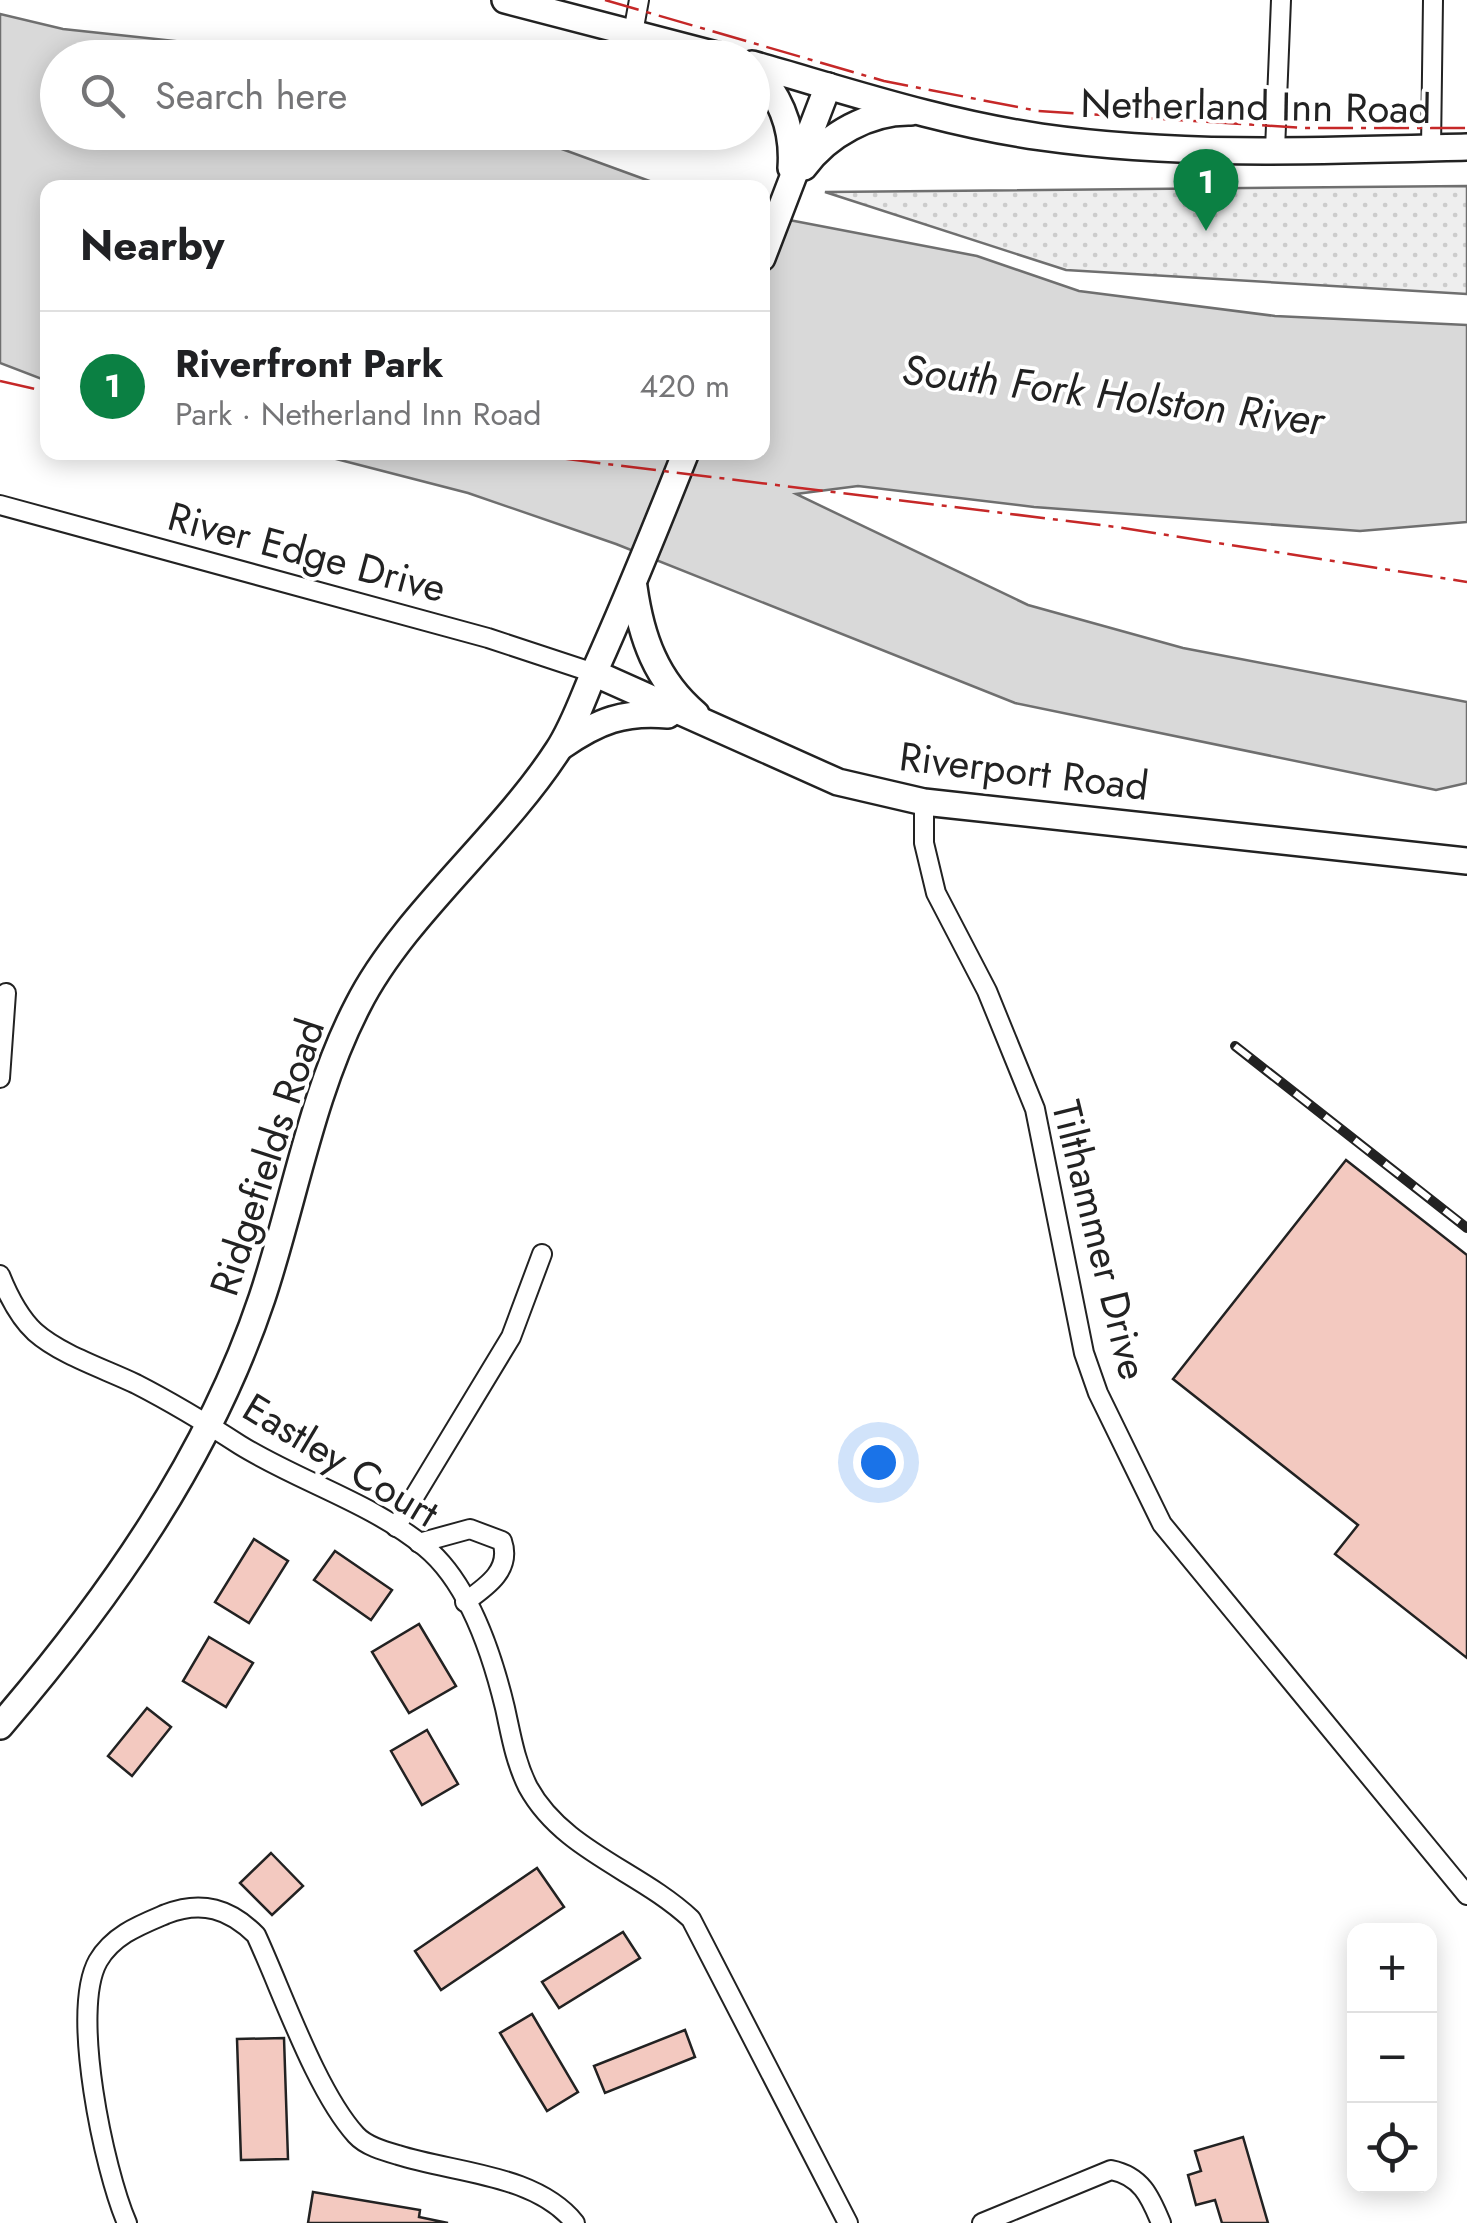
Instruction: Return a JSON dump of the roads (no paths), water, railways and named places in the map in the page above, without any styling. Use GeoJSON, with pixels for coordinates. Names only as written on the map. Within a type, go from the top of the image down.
{"type":"FeatureCollection","features":[{"type":"Feature","properties":{"kind":"main road"},"geometry":{"type":"LineString","coordinates":[[504,0],[662,40]]}},
{"type":"Feature","properties":{"kind":"main road","name":"Netherland Inn Road"},"geometry":{"type":"LineString","coordinates":[[770,70],[1040,137],[1154,148],[1467,147]]}},
{"type":"Feature","properties":{"kind":"main road"},"geometry":{"type":"LineString","coordinates":[[770,84],[800,160]]}},
{"type":"Feature","properties":{"kind":"main road"},"geometry":{"type":"LineString","coordinates":[[770,238],[828,86]]}},
{"type":"Feature","properties":{"kind":"main road"},"geometry":{"type":"LineString","coordinates":[[800,160],[870,118],[900,112],[931,113]]}},
{"type":"Feature","properties":{"kind":"main road","name":"Ridgefields Road"},"geometry":{"type":"LineString","coordinates":[[0,1726],[92,1613],[174,1492],[210,1422],[261,1301],[326,1080],[355,1009],[390,956],[499,830],[560,748],[634,585],[683,460]]}},
{"type":"Feature","properties":{"kind":"main road"},"geometry":{"type":"LineString","coordinates":[[634,585],[649,653],[666,682],[711,727]]}},
{"type":"Feature","properties":{"kind":"main road","name":"Riverport Road"},"geometry":{"type":"LineString","coordinates":[[594,673],[838,782],[924,802],[1467,861]]}},
{"type":"Feature","properties":{"kind":"main road"},"geometry":{"type":"LineString","coordinates":[[560,748],[593,725],[638,712],[711,727]]}},
{"type":"Feature","properties":{"kind":"street"},"geometry":{"type":"LineString","coordinates":[[633,32],[638,0]]}},
{"type":"Feature","properties":{"kind":"street"},"geometry":{"type":"LineString","coordinates":[[1276,150],[1281,0]]}},
{"type":"Feature","properties":{"kind":"street"},"geometry":{"type":"LineString","coordinates":[[1431,148],[1433,0]]}},
{"type":"Feature","properties":{"kind":"street","name":"River Edge Drive"},"geometry":{"type":"LineString","coordinates":[[0,505],[488,638],[594,673]]}},
{"type":"Feature","properties":{"kind":"street","name":"Tilthammer Drive"},"geometry":{"type":"LineString","coordinates":[[924,802],[924,843],[936,893],[987,990],[1035,1109],[1084,1353],[1140,1483],[1162,1524],[1467,1894]]}},
{"type":"Feature","properties":{"kind":"street"},"geometry":{"type":"LineString","coordinates":[[0,1078],[6,993]]}},
{"type":"Feature","properties":{"kind":"street"},"geometry":{"type":"LineString","coordinates":[[396,1527],[510,1337],[542,1254]]}},
{"type":"Feature","properties":{"kind":"street","name":"Eastley Court"},"geometry":{"type":"LineString","coordinates":[[0,1275],[10,1299],[36,1333],[210,1422],[240,1445],[396,1527],[419,1543],[452,1579],[490,1658],[514,1755],[529,1788],[548,1816],[582,1846],[664,1894],[690,1919],[848,2223]]}},
{"type":"Feature","properties":{"kind":"street"},"geometry":{"type":"LineString","coordinates":[[419,1543],[470,1529],[502,1541],[506,1551],[499,1572],[465,1602]]}},
{"type":"Feature","properties":{"kind":"street"},"geometry":{"type":"LineString","coordinates":[[126,2223],[100,2140],[89,1983],[99,1959],[115,1940],[176,1911],[218,1907],[238,1917],[256,1935],[330,2094],[358,2138],[412,2160],[515,2186],[550,2200],[575,2223]]}},
{"type":"Feature","properties":{"kind":"street"},"geometry":{"type":"LineString","coordinates":[[982,2223],[1111,2170],[1131,2174],[1149,2195],[1161,2223]]}},
{"type":"Feature","properties":{"kind":"water"},"geometry":{"type":"Polygon","coordinates":[[[0,14],[63,29],[165,40],[40,40],[40,150],[565,150],[647,180],[40,180],[40,378],[0,363],[0,14]]]}},
{"type":"Feature","properties":{"kind":"water","name":"South Fork Holston River"},"geometry":{"type":"Polygon","coordinates":[[[770,216],[977,256],[1079,291],[1275,316],[1467,325],[1467,522],[1360,531],[1034,507],[858,486],[796,494],[1028,605],[1183,648],[1467,702],[1467,783],[1436,790],[1015,703],[616,544],[468,493],[340,460],[770,460],[770,216]]]}},
{"type":"Feature","properties":{"kind":"railway"},"geometry":{"type":"LineString","coordinates":[[1235,1046],[1467,1228]]}},
{"type":"Feature","properties":{"kind":"place","name":"Riverfront Park"},"geometry":{"type":"Point","coordinates":[1206,231]}}]}
